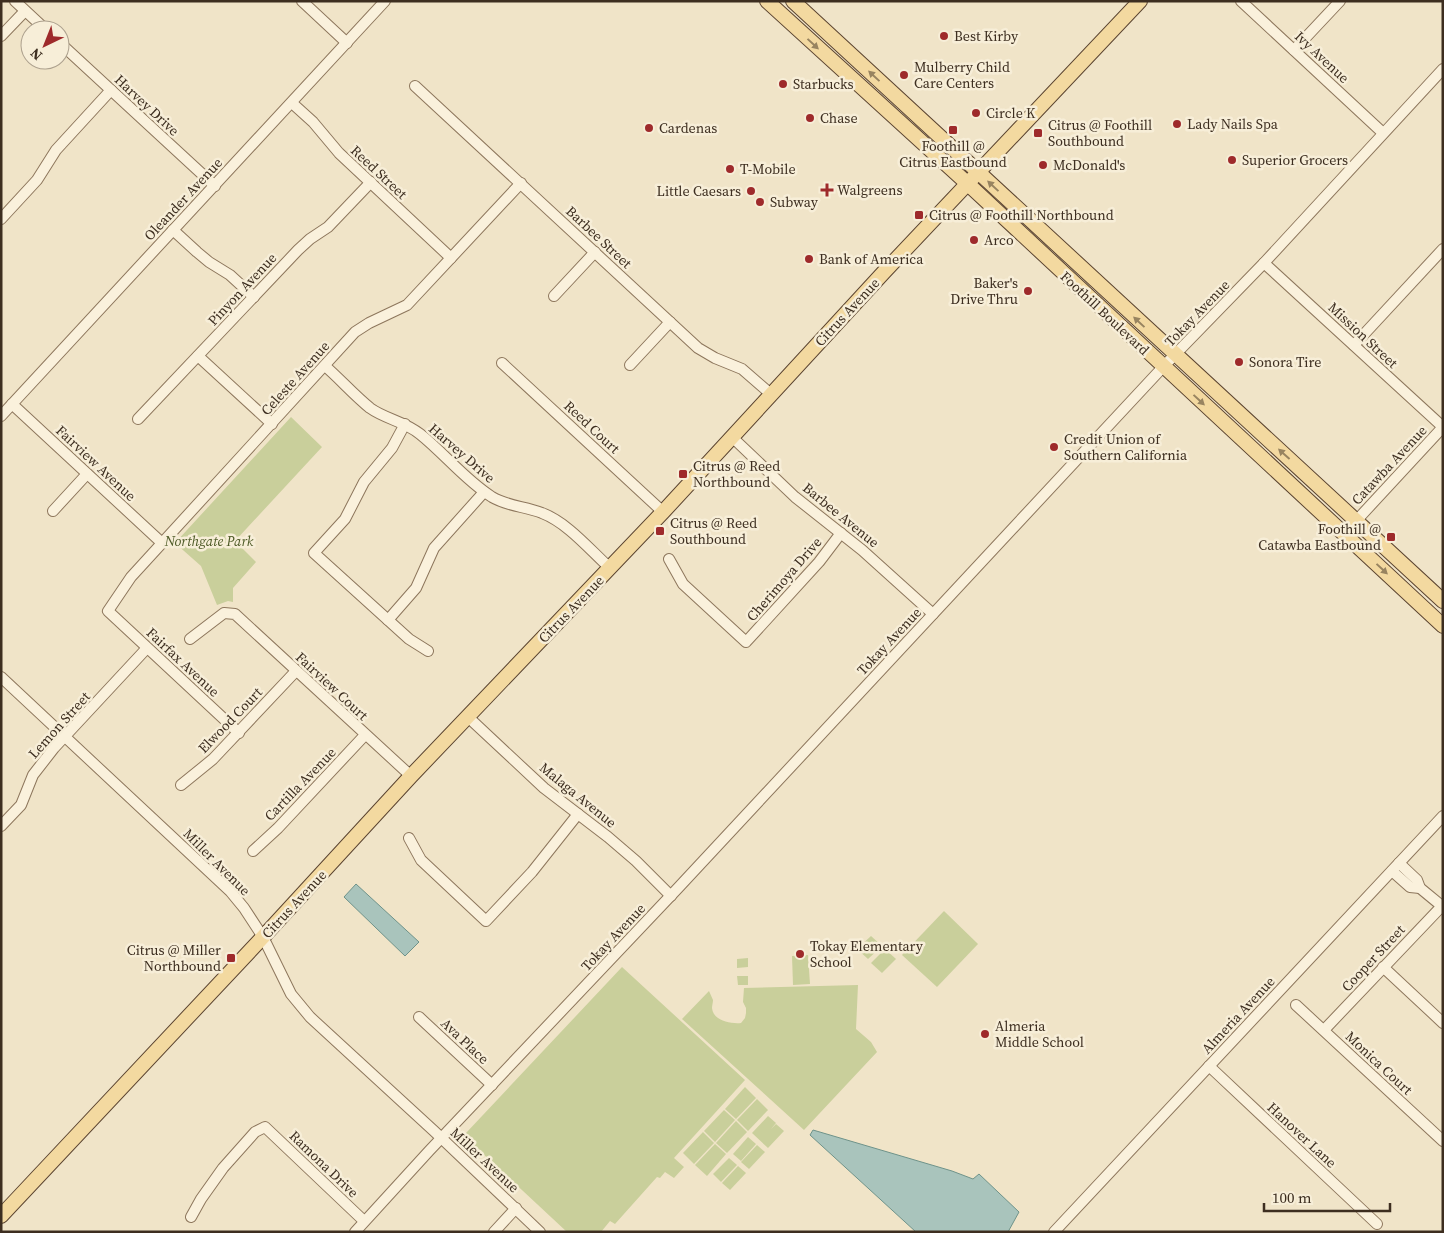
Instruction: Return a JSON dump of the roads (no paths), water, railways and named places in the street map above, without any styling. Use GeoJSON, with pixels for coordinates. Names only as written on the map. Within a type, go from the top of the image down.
{"type":"FeatureCollection","features":[{"type":"Feature","properties":{"kind":"main road","name":"Foothill Boulevard"},"geometry":{"type":"LineString","coordinates":[[767,1],[968,184],[1443,626]]}},
{"type":"Feature","properties":{"kind":"main road"},"geometry":{"type":"LineString","coordinates":[[781,1],[804,23],[820,26]]}},
{"type":"Feature","properties":{"kind":"main road","name":"Foothill Boulevard"},"geometry":{"type":"LineString","coordinates":[[793,1],[1443,601]]}},
{"type":"Feature","properties":{"kind":"main road","name":"Citrus Avenue"},"geometry":{"type":"LineString","coordinates":[[1,1216],[411,776],[663,512],[884,272],[1140,1]]}},
{"type":"Feature","properties":{"kind":"street"},"geometry":{"type":"LineString","coordinates":[[15,1],[36,20]]}},
{"type":"Feature","properties":{"kind":"street"},"geometry":{"type":"LineString","coordinates":[[302,1],[347,43]]}},
{"type":"Feature","properties":{"kind":"street","name":"Oleander Avenue"},"geometry":{"type":"LineString","coordinates":[[5,410],[385,1]]}},
{"type":"Feature","properties":{"kind":"street","name":"Ivy Avenue"},"geometry":{"type":"LineString","coordinates":[[1241,1],[1383,132]]}},
{"type":"Feature","properties":{"kind":"street"},"geometry":{"type":"LineString","coordinates":[[1294,50],[1340,1]]}},
{"type":"Feature","properties":{"kind":"street"},"geometry":{"type":"LineString","coordinates":[[1,36],[25,10]]}},
{"type":"Feature","properties":{"kind":"street","name":"Harvey Drive"},"geometry":{"type":"LineString","coordinates":[[70,52],[215,186]]}},
{"type":"Feature","properties":{"kind":"street","name":"Tokay Avenue"},"geometry":{"type":"LineString","coordinates":[[354,1232],[671,896],[1175,355],[1264,263],[1443,69]]}},
{"type":"Feature","properties":{"kind":"street","name":"Barbee Street"},"geometry":{"type":"LineString","coordinates":[[416,86],[698,348],[715,358],[742,369],[772,395]]}},
{"type":"Feature","properties":{"kind":"street"},"geometry":{"type":"LineString","coordinates":[[1,219],[37,180],[56,150],[111,90]]}},
{"type":"Feature","properties":{"kind":"street","name":"Reed Street"},"geometry":{"type":"LineString","coordinates":[[292,103],[313,122],[339,153],[451,258]]}},
{"type":"Feature","properties":{"kind":"street","name":"Pinyon Avenue"},"geometry":{"type":"LineString","coordinates":[[138,420],[298,250],[328,227],[371,182]]}},
{"type":"Feature","properties":{"kind":"street","name":"Celeste Avenue"},"geometry":{"type":"LineString","coordinates":[[108,611],[131,576],[355,332],[407,304],[521,183]]}},
{"type":"Feature","properties":{"kind":"street"},"geometry":{"type":"LineString","coordinates":[[174,230],[197,252],[230,275],[254,297]]}},
{"type":"Feature","properties":{"kind":"street"},"geometry":{"type":"LineString","coordinates":[[1354,345],[1443,250]]}},
{"type":"Feature","properties":{"kind":"street"},"geometry":{"type":"LineString","coordinates":[[554,296],[595,252]]}},
{"type":"Feature","properties":{"kind":"street","name":"Mission Street"},"geometry":{"type":"LineString","coordinates":[[1264,263],[1443,427]]}},
{"type":"Feature","properties":{"kind":"street"},"geometry":{"type":"LineString","coordinates":[[630,365],[670,322]]}},
{"type":"Feature","properties":{"kind":"street"},"geometry":{"type":"LineString","coordinates":[[198,356],[272,424]]}},
{"type":"Feature","properties":{"kind":"street","name":"Reed Court"},"geometry":{"type":"LineString","coordinates":[[502,363],[663,512]]}},
{"type":"Feature","properties":{"kind":"street","name":"Harvey Drive"},"geometry":{"type":"LineString","coordinates":[[325,366],[370,408],[405,424],[420,434],[484,492],[503,503],[540,512],[553,518],[569,530],[610,568]]}},
{"type":"Feature","properties":{"kind":"street","name":"Fairview Avenue"},"geometry":{"type":"LineString","coordinates":[[5,410],[88,474],[162,543]]}},
{"type":"Feature","properties":{"kind":"street"},"geometry":{"type":"LineString","coordinates":[[405,424],[392,448],[364,482],[349,514],[314,554],[409,639],[428,651]]}},
{"type":"Feature","properties":{"kind":"street","name":"Catawba Avenue"},"geometry":{"type":"LineString","coordinates":[[1356,521],[1443,427]]}},
{"type":"Feature","properties":{"kind":"street","name":"Barbee Avenue"},"geometry":{"type":"LineString","coordinates":[[732,438],[795,496],[862,550],[933,614]]}},
{"type":"Feature","properties":{"kind":"street"},"geometry":{"type":"LineString","coordinates":[[53,511],[88,474]]}},
{"type":"Feature","properties":{"kind":"street"},"geometry":{"type":"LineString","coordinates":[[388,620],[416,588],[434,548],[484,492]]}},
{"type":"Feature","properties":{"kind":"street","name":"Cherimoya Drive"},"geometry":{"type":"LineString","coordinates":[[668,559],[683,584],[746,642],[819,562],[841,533]]}},
{"type":"Feature","properties":{"kind":"street","name":"Fairfax Avenue"},"geometry":{"type":"LineString","coordinates":[[108,611],[239,733]]}},
{"type":"Feature","properties":{"kind":"street","name":"Fairview Court"},"geometry":{"type":"LineString","coordinates":[[190,639],[224,613],[235,614],[411,776]]}},
{"type":"Feature","properties":{"kind":"street","name":"Lemon Street"},"geometry":{"type":"LineString","coordinates":[[1,826],[21,805],[33,775],[54,748],[147,648]]}},
{"type":"Feature","properties":{"kind":"street","name":"Elwood Court"},"geometry":{"type":"LineString","coordinates":[[181,785],[213,760],[296,671]]}},
{"type":"Feature","properties":{"kind":"street","name":"Miller Avenue"},"geometry":{"type":"LineString","coordinates":[[1,677],[230,891],[263,937],[291,994],[310,1017],[442,1138],[540,1232]]}},
{"type":"Feature","properties":{"kind":"street","name":"Malaga Avenue"},"geometry":{"type":"LineString","coordinates":[[468,717],[544,788],[622,849],[671,896]]}},
{"type":"Feature","properties":{"kind":"street","name":"Cartilla Avenue"},"geometry":{"type":"LineString","coordinates":[[252,851],[278,828],[365,735]]}},
{"type":"Feature","properties":{"kind":"street"},"geometry":{"type":"LineString","coordinates":[[409,838],[420,860],[486,921],[532,872],[578,814]]}},
{"type":"Feature","properties":{"kind":"street","name":"Almeria Avenue"},"geometry":{"type":"LineString","coordinates":[[1054,1232],[1443,816]]}},
{"type":"Feature","properties":{"kind":"street"},"geometry":{"type":"LineString","coordinates":[[1396,867],[1410,887],[1420,888],[1442,906]]}},
{"type":"Feature","properties":{"kind":"street","name":"Cooper Street"},"geometry":{"type":"LineString","coordinates":[[1324,1030],[1442,906]]}},
{"type":"Feature","properties":{"kind":"street"},"geometry":{"type":"LineString","coordinates":[[1382,967],[1443,1023]]}},
{"type":"Feature","properties":{"kind":"street","name":"Monica Court"},"geometry":{"type":"LineString","coordinates":[[1296,1005],[1443,1141]]}},
{"type":"Feature","properties":{"kind":"street","name":"Ava Place"},"geometry":{"type":"LineString","coordinates":[[418,1018],[492,1085]]}},
{"type":"Feature","properties":{"kind":"street","name":"Hanover Lane"},"geometry":{"type":"LineString","coordinates":[[1209,1066],[1377,1224]]}},
{"type":"Feature","properties":{"kind":"street","name":"Ramona Drive"},"geometry":{"type":"LineString","coordinates":[[191,1217],[223,1168],[254,1132],[265,1126],[364,1221]]}},
{"type":"Feature","properties":{"kind":"street"},"geometry":{"type":"LineString","coordinates":[[494,1232],[516,1208]]}},
{"type":"Feature","properties":{"kind":"water"},"geometry":{"type":"Polygon","coordinates":[[[356,884],[419,942],[405,956],[344,897],[356,884]]]}},
{"type":"Feature","properties":{"kind":"water"},"geometry":{"type":"Polygon","coordinates":[[[813,1130],[973,1179],[979,1174],[1019,1212],[1008,1232],[916,1232],[810,1135],[813,1130]]]}},
{"type":"Feature","properties":{"kind":"place","name":"Best Kirby"},"geometry":{"type":"Point","coordinates":[944,36]}},
{"type":"Feature","properties":{"kind":"place","name":"Mulberry Child Care Centers"},"geometry":{"type":"Point","coordinates":[904,75]}},
{"type":"Feature","properties":{"kind":"place","name":"Starbucks"},"geometry":{"type":"Point","coordinates":[783,84]}},
{"type":"Feature","properties":{"kind":"place","name":"Circle K"},"geometry":{"type":"Point","coordinates":[976,113]}},
{"type":"Feature","properties":{"kind":"place","name":"Chase"},"geometry":{"type":"Point","coordinates":[810,118]}},
{"type":"Feature","properties":{"kind":"place","name":"Lady Nails Spa"},"geometry":{"type":"Point","coordinates":[1177,124]}},
{"type":"Feature","properties":{"kind":"place","name":"Cardenas"},"geometry":{"type":"Point","coordinates":[649,128]}},
{"type":"Feature","properties":{"kind":"place","name":"Foothill @ Citrus Eastbound"},"geometry":{"type":"Point","coordinates":[953,130]}},
{"type":"Feature","properties":{"kind":"place","name":"Citrus @ Foothill Southbound"},"geometry":{"type":"Point","coordinates":[1038,133]}},
{"type":"Feature","properties":{"kind":"place","name":"Superior Grocers"},"geometry":{"type":"Point","coordinates":[1232,160]}},
{"type":"Feature","properties":{"kind":"place","name":"McDonald's"},"geometry":{"type":"Point","coordinates":[1043,165]}},
{"type":"Feature","properties":{"kind":"place","name":"T-Mobile"},"geometry":{"type":"Point","coordinates":[730,169]}},
{"type":"Feature","properties":{"kind":"place","name":"Walgreens"},"geometry":{"type":"Point","coordinates":[827,190]}},
{"type":"Feature","properties":{"kind":"place","name":"Little Caesars"},"geometry":{"type":"Point","coordinates":[751,191]}},
{"type":"Feature","properties":{"kind":"place","name":"Subway"},"geometry":{"type":"Point","coordinates":[760,202]}},
{"type":"Feature","properties":{"kind":"place","name":"Citrus @ Foothill Northbound"},"geometry":{"type":"Point","coordinates":[919,215]}},
{"type":"Feature","properties":{"kind":"place","name":"Arco"},"geometry":{"type":"Point","coordinates":[974,240]}},
{"type":"Feature","properties":{"kind":"place","name":"Bank of America"},"geometry":{"type":"Point","coordinates":[809,259]}},
{"type":"Feature","properties":{"kind":"place","name":"Baker's Drive Thru"},"geometry":{"type":"Point","coordinates":[1028,291]}},
{"type":"Feature","properties":{"kind":"place","name":"Sonora Tire"},"geometry":{"type":"Point","coordinates":[1239,362]}},
{"type":"Feature","properties":{"kind":"place","name":"Credit Union of Southern California"},"geometry":{"type":"Point","coordinates":[1054,447]}},
{"type":"Feature","properties":{"kind":"place","name":"Citrus @ Reed Northbound"},"geometry":{"type":"Point","coordinates":[683,474]}},
{"type":"Feature","properties":{"kind":"place","name":"Citrus @ Reed Southbound"},"geometry":{"type":"Point","coordinates":[660,531]}},
{"type":"Feature","properties":{"kind":"place","name":"Foothill @ Catawba Eastbound"},"geometry":{"type":"Point","coordinates":[1391,537]}},
{"type":"Feature","properties":{"kind":"place","name":"Tokay Elementary School"},"geometry":{"type":"Point","coordinates":[800,954]}},
{"type":"Feature","properties":{"kind":"place","name":"Citrus @ Miller Northbound"},"geometry":{"type":"Point","coordinates":[231,958]}},
{"type":"Feature","properties":{"kind":"place","name":"Almeria Middle School"},"geometry":{"type":"Point","coordinates":[985,1034]}},
{"type":"Feature","properties":{"kind":"park label","name":"Northgate Park"},"geometry":{"type":"Point","coordinates":[209,541]}}]}
